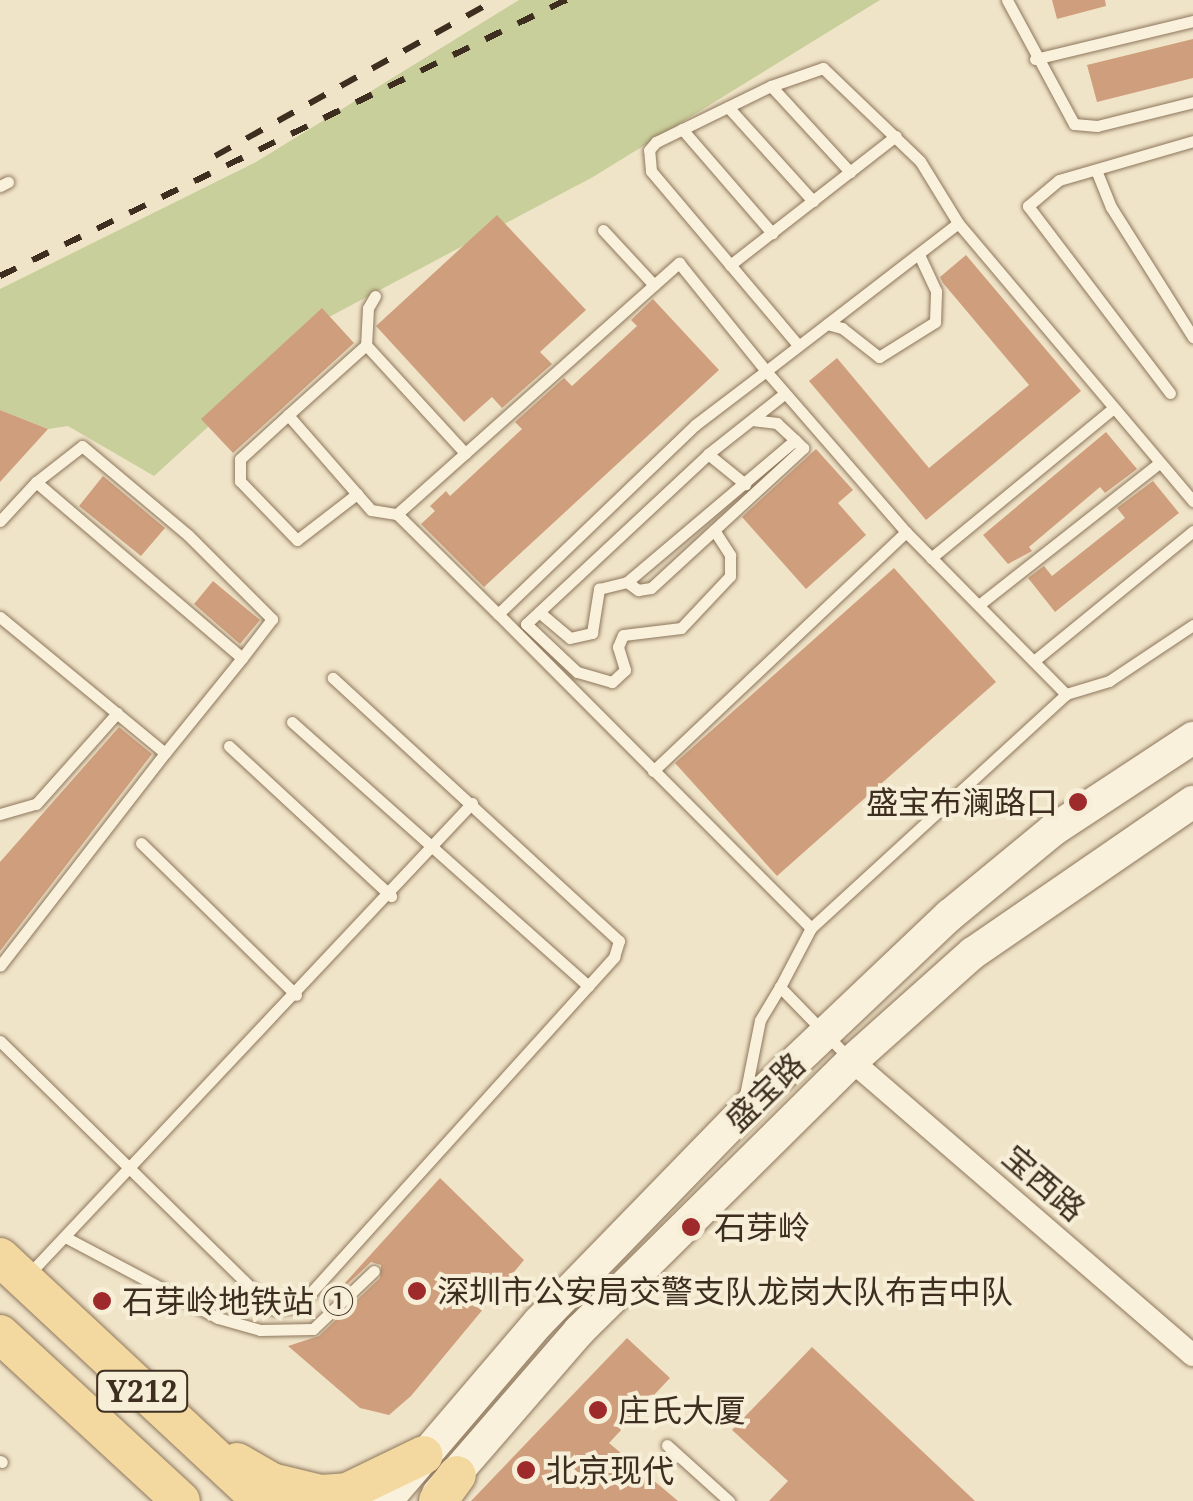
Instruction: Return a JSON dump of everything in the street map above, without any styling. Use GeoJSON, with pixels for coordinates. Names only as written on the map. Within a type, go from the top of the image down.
{"type":"FeatureCollection","features":[{"type":"Feature","properties":{"kind":"main road","name":"盛宝路"},"geometry":{"type":"LineString","coordinates":[[386,1501],[539,1322],[736,1120],[950,915],[1053,830],[1193,738]]}},
{"type":"Feature","properties":{"kind":"main road","name":"盛宝路"},"geometry":{"type":"LineString","coordinates":[[442,1492],[580,1331],[852,1061],[973,953],[1193,802]]}},
{"type":"Feature","properties":{"kind":"main road","name":"Y212"},"geometry":{"type":"LineString","coordinates":[[12,1267],[188,1435],[243,1495]]}},
{"type":"Feature","properties":{"kind":"main road","name":"Y212"},"geometry":{"type":"LineString","coordinates":[[0,1334],[181,1501]]}},
{"type":"Feature","properties":{"kind":"main road"},"geometry":{"type":"LineString","coordinates":[[188,1435],[271,1482],[320,1494],[347,1492],[424,1456]]}},
{"type":"Feature","properties":{"kind":"street","name":"宝西路"},"geometry":{"type":"LineString","coordinates":[[852,1061],[1193,1355]]}},
{"type":"Feature","properties":{"kind":"lane"},"geometry":{"type":"LineString","coordinates":[[1007,0],[1035,59],[1074,124],[1098,126],[1193,102]]}},
{"type":"Feature","properties":{"kind":"lane"},"geometry":{"type":"LineString","coordinates":[[1035,59],[1193,20]]}},
{"type":"Feature","properties":{"kind":"lane"},"geometry":{"type":"LineString","coordinates":[[798,344],[651,170],[650,150],[682,129],[770,86],[808,70],[830,70],[896,136],[958,223],[1111,410],[1193,501]]}},
{"type":"Feature","properties":{"kind":"lane"},"geometry":{"type":"LineString","coordinates":[[770,86],[850,172]]}},
{"type":"Feature","properties":{"kind":"lane"},"geometry":{"type":"LineString","coordinates":[[728,107],[813,201]]}},
{"type":"Feature","properties":{"kind":"lane"},"geometry":{"type":"LineString","coordinates":[[682,129],[772,232]]}},
{"type":"Feature","properties":{"kind":"lane"},"geometry":{"type":"LineString","coordinates":[[730,265],[896,136]]}},
{"type":"Feature","properties":{"kind":"lane"},"geometry":{"type":"LineString","coordinates":[[1170,393],[1029,213],[1034,195],[1096,170],[1193,141]]}},
{"type":"Feature","properties":{"kind":"lane"},"geometry":{"type":"LineString","coordinates":[[1096,170],[1110,207],[1193,337]]}},
{"type":"Feature","properties":{"kind":"lane"},"geometry":{"type":"LineString","coordinates":[[498,614],[720,402],[920,256],[958,223]]}},
{"type":"Feature","properties":{"kind":"lane"},"geometry":{"type":"LineString","coordinates":[[603,230],[654,286]]}},
{"type":"Feature","properties":{"kind":"lane"},"geometry":{"type":"LineString","coordinates":[[827,324],[842,328],[879,357],[935,322],[936,291],[920,256]]}},
{"type":"Feature","properties":{"kind":"lane"},"geometry":{"type":"LineString","coordinates":[[397,514],[679,262],[784,394],[906,532],[1066,694]]}},
{"type":"Feature","properties":{"kind":"lane"},"geometry":{"type":"LineString","coordinates":[[356,494],[297,540],[240,481],[240,459],[366,345],[368,308],[375,296]]}},
{"type":"Feature","properties":{"kind":"lane"},"geometry":{"type":"LineString","coordinates":[[366,345],[465,452]]}},
{"type":"Feature","properties":{"kind":"lane"},"geometry":{"type":"LineString","coordinates":[[714,530],[730,555],[730,576],[681,628],[623,634],[625,670],[612,682],[569,666],[526,624],[708,454],[784,394]]}},
{"type":"Feature","properties":{"kind":"lane"},"geometry":{"type":"LineString","coordinates":[[932,558],[1111,410]]}},
{"type":"Feature","properties":{"kind":"lane"},"geometry":{"type":"LineString","coordinates":[[288,415],[371,510],[397,514],[811,928]]}},
{"type":"Feature","properties":{"kind":"lane"},"geometry":{"type":"LineString","coordinates":[[627,582],[638,590],[652,588],[802,448],[777,422],[749,421]]}},
{"type":"Feature","properties":{"kind":"lane"},"geometry":{"type":"LineString","coordinates":[[539,612],[562,635],[586,637],[599,589],[627,582],[796,440]]}},
{"type":"Feature","properties":{"kind":"lane"},"geometry":{"type":"LineString","coordinates":[[0,521],[36,482],[82,446],[188,534],[272,620],[0,966]]}},
{"type":"Feature","properties":{"kind":"lane"},"geometry":{"type":"LineString","coordinates":[[708,454],[745,484]]}},
{"type":"Feature","properties":{"kind":"lane"},"geometry":{"type":"LineString","coordinates":[[980,604],[1159,463]]}},
{"type":"Feature","properties":{"kind":"lane"},"geometry":{"type":"LineString","coordinates":[[36,482],[242,658]]}},
{"type":"Feature","properties":{"kind":"lane"},"geometry":{"type":"LineString","coordinates":[[1036,660],[1193,531]]}},
{"type":"Feature","properties":{"kind":"lane"},"geometry":{"type":"LineString","coordinates":[[653,771],[906,532]]}},
{"type":"Feature","properties":{"kind":"lane"},"geometry":{"type":"LineString","coordinates":[[0,636],[5,621],[165,753]]}},
{"type":"Feature","properties":{"kind":"lane"},"geometry":{"type":"LineString","coordinates":[[736,1120],[753,1071],[760,1020],[811,928],[1066,694],[1109,681],[1193,625]]}},
{"type":"Feature","properties":{"kind":"lane"},"geometry":{"type":"LineString","coordinates":[[0,1041],[273,1309],[287,1312],[588,986],[618,949],[614,931],[333,678]]}},
{"type":"Feature","properties":{"kind":"lane"},"geometry":{"type":"LineString","coordinates":[[0,814],[36,804],[116,713]]}},
{"type":"Feature","properties":{"kind":"lane"},"geometry":{"type":"LineString","coordinates":[[292,722],[588,986]]}},
{"type":"Feature","properties":{"kind":"lane"},"geometry":{"type":"LineString","coordinates":[[229,746],[390,896]]}},
{"type":"Feature","properties":{"kind":"lane"},"geometry":{"type":"LineString","coordinates":[[12,1267],[67,1238],[128,1164],[296,995],[472,803]]}},
{"type":"Feature","properties":{"kind":"lane"},"geometry":{"type":"LineString","coordinates":[[141,843],[296,995]]}},
{"type":"Feature","properties":{"kind":"lane"},"geometry":{"type":"LineString","coordinates":[[780,987],[852,1061]]}},
{"type":"Feature","properties":{"kind":"lane"},"geometry":{"type":"LineString","coordinates":[[67,1238],[218,1318],[260,1330],[313,1329],[374,1270]]}},
{"type":"Feature","properties":{"kind":"lane"},"geometry":{"type":"LineString","coordinates":[[667,1445],[729,1501]]}},
{"type":"Feature","properties":{"kind":"green space"},"geometry":{"type":"Polygon","coordinates":[[[519,0],[880,0],[593,177],[329,317],[154,476],[68,426],[48,429],[0,410],[0,289],[256,162],[519,0]]]}},
{"type":"Feature","properties":{"kind":"building"},"geometry":{"type":"Polygon","coordinates":[[[1052,0],[1105,0],[1106,6],[1057,19],[1052,0]]]}},
{"type":"Feature","properties":{"kind":"building"},"geometry":{"type":"Polygon","coordinates":[[[1193,39],[1193,78],[1097,102],[1087,65],[1193,39]]]}},
{"type":"Feature","properties":{"kind":"building"},"geometry":{"type":"Polygon","coordinates":[[[497,215],[586,310],[540,352],[552,364],[502,408],[492,397],[464,422],[376,326],[497,215]]]}},
{"type":"Feature","properties":{"kind":"building"},"geometry":{"type":"Polygon","coordinates":[[[966,255],[1081,391],[926,520],[809,381],[837,358],[929,468],[1029,385],[940,277],[966,255]]]}},
{"type":"Feature","properties":{"kind":"building"},"geometry":{"type":"Polygon","coordinates":[[[653,299],[719,370],[484,587],[421,524],[435,511],[430,506],[446,491],[450,496],[522,429],[515,422],[564,378],[572,386],[637,326],[631,320],[653,299]]]}},
{"type":"Feature","properties":{"kind":"building"},"geometry":{"type":"Polygon","coordinates":[[[322,308],[354,343],[233,453],[201,419],[322,308]]]}},
{"type":"Feature","properties":{"kind":"building"},"geometry":{"type":"Polygon","coordinates":[[[0,410],[48,429],[0,482],[0,410]]]}},
{"type":"Feature","properties":{"kind":"building"},"geometry":{"type":"Polygon","coordinates":[[[1106,432],[1137,469],[1105,493],[1100,487],[1029,547],[1032,551],[1008,564],[983,535],[1106,432]]]}},
{"type":"Feature","properties":{"kind":"building"},"geometry":{"type":"Polygon","coordinates":[[[816,449],[853,490],[838,503],[866,535],[806,589],[742,517],[816,449]]]}},
{"type":"Feature","properties":{"kind":"building"},"geometry":{"type":"Polygon","coordinates":[[[103,476],[165,528],[141,556],[79,506],[103,476]]]}},
{"type":"Feature","properties":{"kind":"building"},"geometry":{"type":"Polygon","coordinates":[[[1153,481],[1179,513],[1055,612],[1028,578],[1044,566],[1052,576],[1125,518],[1117,508],[1153,481]]]}},
{"type":"Feature","properties":{"kind":"building"},"geometry":{"type":"Polygon","coordinates":[[[894,568],[996,682],[777,876],[675,763],[894,568]]]}},
{"type":"Feature","properties":{"kind":"building"},"geometry":{"type":"Polygon","coordinates":[[[213,581],[260,620],[240,644],[194,604],[213,581]]]}},
{"type":"Feature","properties":{"kind":"building"},"geometry":{"type":"Polygon","coordinates":[[[119,727],[152,754],[0,951],[0,862],[119,727]]]}},
{"type":"Feature","properties":{"kind":"building","name":"深圳市公安局交警支队龙岗大队布吉中队"},"geometry":{"type":"Polygon","coordinates":[[[440,1178],[524,1260],[411,1396],[389,1415],[360,1408],[288,1346],[319,1336],[380,1278],[381,1265],[371,1262],[325,1305],[440,1178]]]}},
{"type":"Feature","properties":{"kind":"building","name":"庄氏大厦"},"geometry":{"type":"Polygon","coordinates":[[[627,1338],[670,1378],[609,1443],[678,1501],[471,1501],[627,1338]]]}},
{"type":"Feature","properties":{"kind":"building"},"geometry":{"type":"Polygon","coordinates":[[[812,1347],[975,1501],[769,1501],[788,1481],[732,1430],[812,1347]]]}},
{"type":"Feature","properties":{"kind":"railway"},"geometry":{"type":"LineString","coordinates":[[215,156],[495,0]]}},
{"type":"Feature","properties":{"kind":"railway"},"geometry":{"type":"LineString","coordinates":[[0,276],[566,0]]}},
{"type":"Feature","properties":{"kind":"place","name":"盛宝布澜路口"},"geometry":{"type":"Point","coordinates":[1078,802]}},
{"type":"Feature","properties":{"kind":"place","name":"石芽岭"},"geometry":{"type":"Point","coordinates":[691,1227]}},
{"type":"Feature","properties":{"kind":"place","name":"深圳市公安局交警支队龙岗大队布吉中队"},"geometry":{"type":"Point","coordinates":[417,1291]}},
{"type":"Feature","properties":{"kind":"place","name":"石芽岭地铁站 ①"},"geometry":{"type":"Point","coordinates":[102,1301]}},
{"type":"Feature","properties":{"kind":"place","name":"庄氏大厦"},"geometry":{"type":"Point","coordinates":[598,1410]}},
{"type":"Feature","properties":{"kind":"place","name":"北京现代"},"geometry":{"type":"Point","coordinates":[526,1470]}}]}
